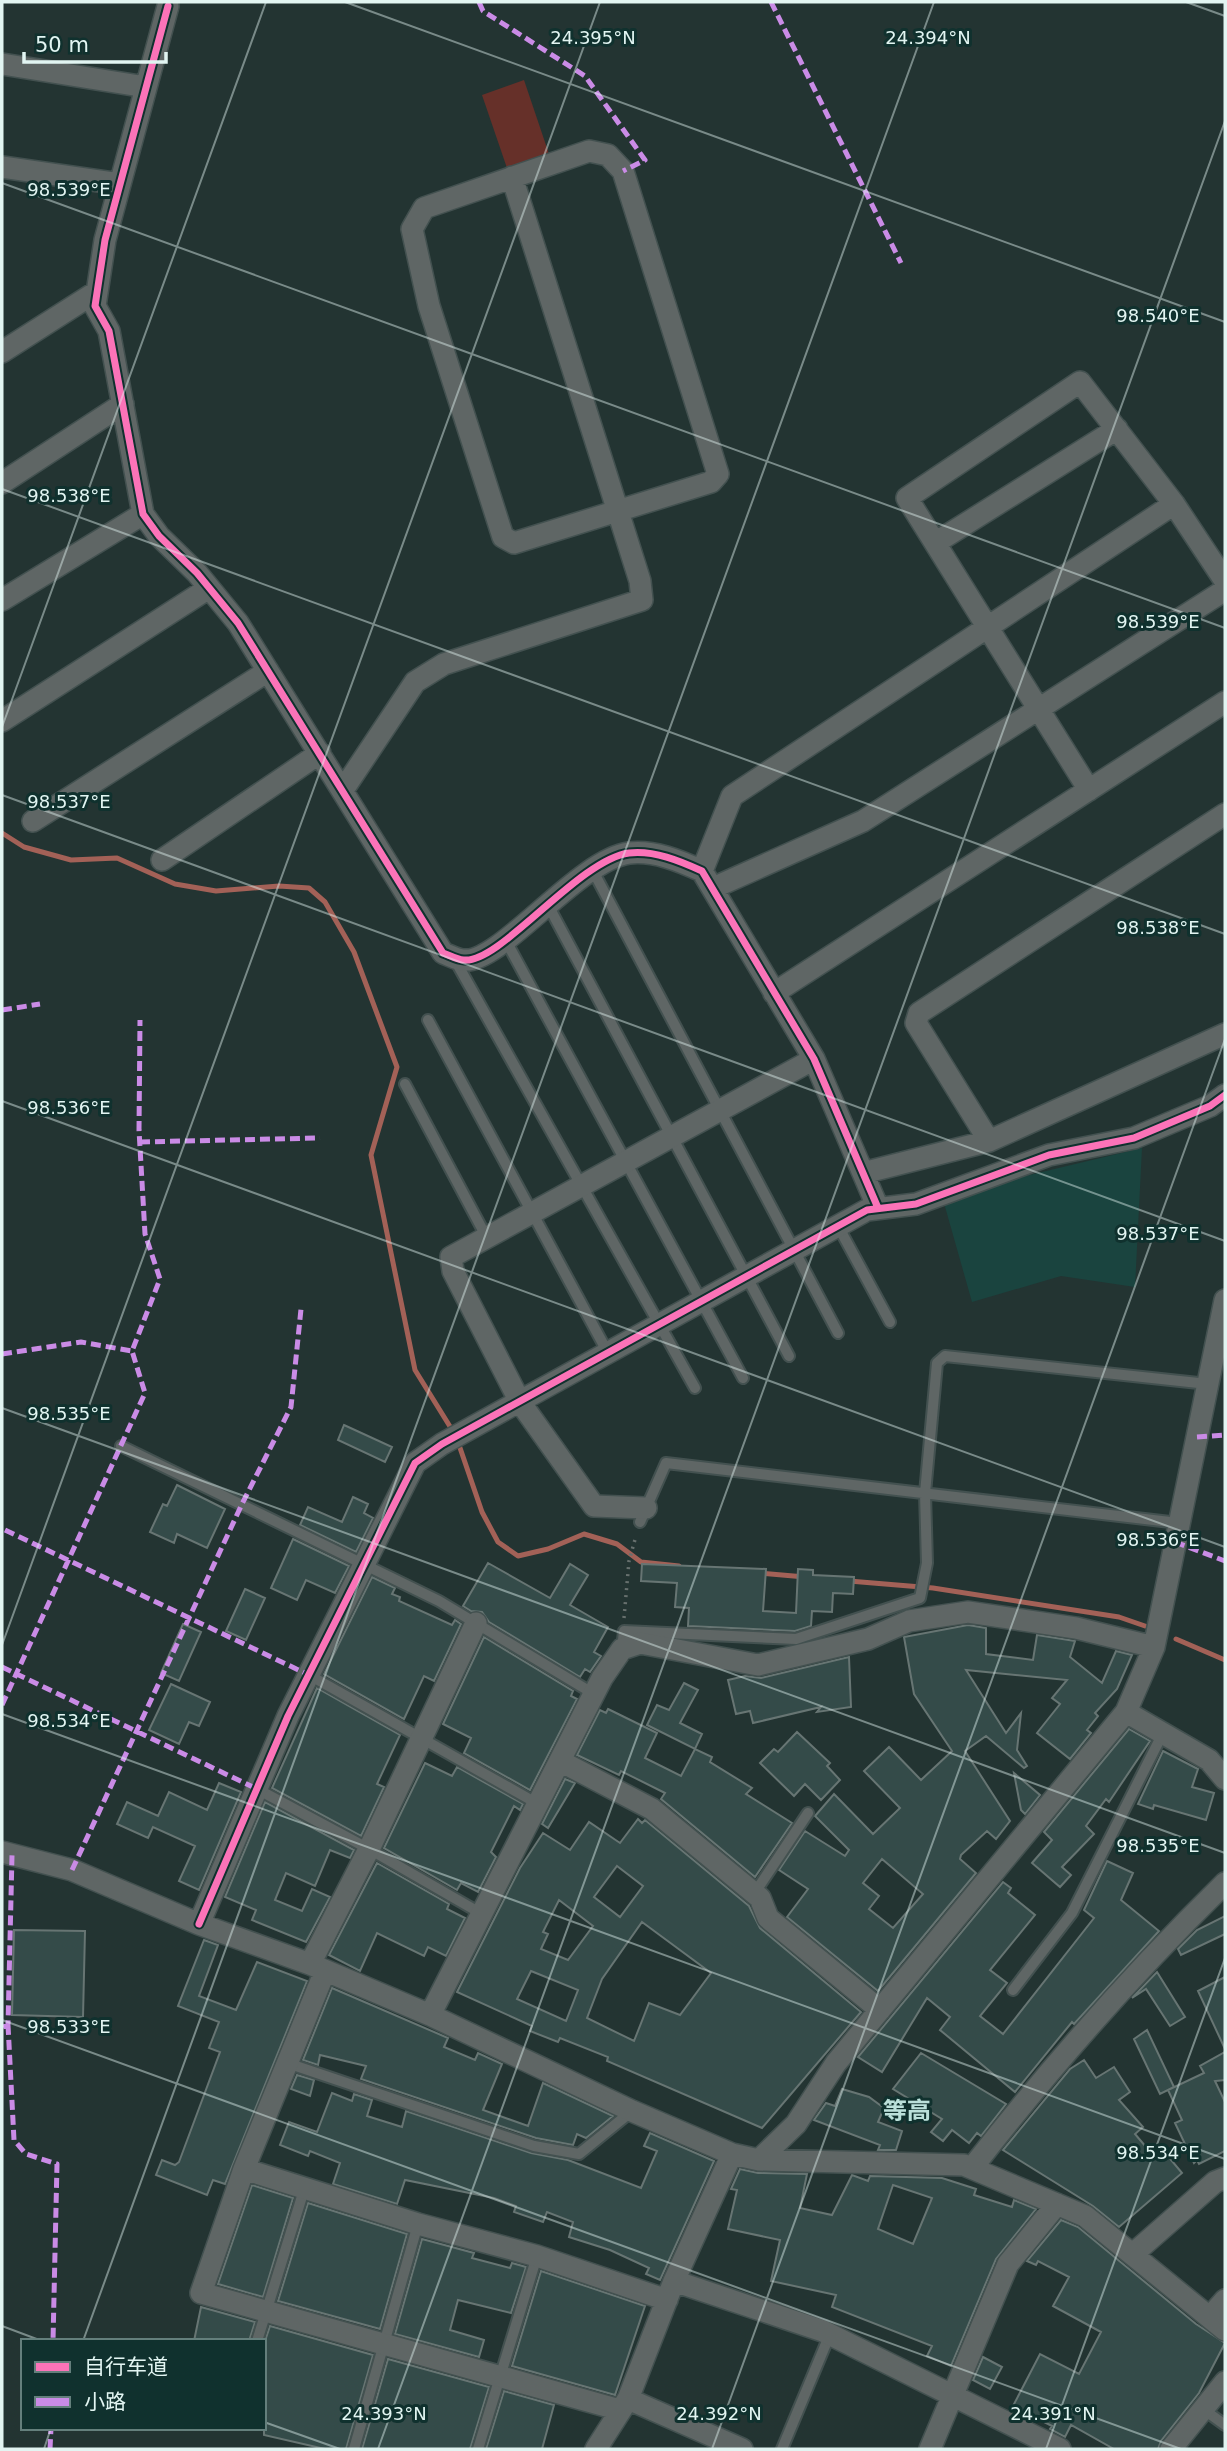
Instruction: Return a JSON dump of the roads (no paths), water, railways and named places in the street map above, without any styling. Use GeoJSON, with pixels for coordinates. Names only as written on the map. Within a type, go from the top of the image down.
{"type":"FeatureCollection","features":[{"type":"Feature","properties":{"kind":"street"},"geometry":{"type":"LineString","coordinates":[[168,6],[105,240],[94,306],[109,331],[144,514],[159,536],[238,623],[443,953],[465,961],[487,954],[592,869],[629,853],[674,858],[707,880],[814,1059],[878,1208]]}},
{"type":"Feature","properties":{"kind":"street"},"geometry":{"type":"LineString","coordinates":[[2,64],[146,87]]}},
{"type":"Feature","properties":{"kind":"street"},"geometry":{"type":"LineString","coordinates":[[589,151],[608,155],[623,171],[718,474],[712,482],[514,544],[503,537],[429,306],[412,229],[424,208],[512,177],[589,151]]}},
{"type":"Feature","properties":{"kind":"street"},"geometry":{"type":"LineString","coordinates":[[2,167],[120,184]]}},
{"type":"Feature","properties":{"kind":"street"},"geometry":{"type":"LineString","coordinates":[[343,790],[415,682],[444,664],[642,600],[640,581],[512,177]]}},
{"type":"Feature","properties":{"kind":"street"},"geometry":{"type":"LineString","coordinates":[[2,352],[96,292]]}},
{"type":"Feature","properties":{"kind":"street"},"geometry":{"type":"LineString","coordinates":[[1089,790],[907,498],[1080,382],[1174,504],[1225,581]]}},
{"type":"Feature","properties":{"kind":"street"},"geometry":{"type":"LineString","coordinates":[[2,483],[122,404]]}},
{"type":"Feature","properties":{"kind":"street"},"geometry":{"type":"LineString","coordinates":[[935,542],[1117,429]]}},
{"type":"Feature","properties":{"kind":"street"},"geometry":{"type":"LineString","coordinates":[[707,880],[732,796],[1174,504]]}},
{"type":"Feature","properties":{"kind":"street"},"geometry":{"type":"LineString","coordinates":[[2,600],[144,514]]}},
{"type":"Feature","properties":{"kind":"street"},"geometry":{"type":"LineString","coordinates":[[2,721],[209,588]]}},
{"type":"Feature","properties":{"kind":"street"},"geometry":{"type":"LineString","coordinates":[[707,880],[863,821],[1225,590]]}},
{"type":"Feature","properties":{"kind":"street"},"geometry":{"type":"LineString","coordinates":[[33,821],[268,671]]}},
{"type":"Feature","properties":{"kind":"street"},"geometry":{"type":"LineString","coordinates":[[774,993],[1225,702]]}},
{"type":"Feature","properties":{"kind":"street"},"geometry":{"type":"LineString","coordinates":[[162,860],[320,753]]}},
{"type":"Feature","properties":{"kind":"street"},"geometry":{"type":"LineString","coordinates":[[989,1141],[916,1023],[919,1013],[1225,814]]}},
{"type":"Feature","properties":{"kind":"street"},"geometry":{"type":"LineString","coordinates":[[863,1173],[989,1141],[1225,1034]]}},
{"type":"Feature","properties":{"kind":"street"},"geometry":{"type":"LineString","coordinates":[[643,1515],[594,1506],[520,1402],[453,1271],[451,1257],[814,1059]]}},
{"type":"Feature","properties":{"kind":"street"},"geometry":{"type":"LineString","coordinates":[[198,1924],[309,1675],[415,1463],[442,1444],[867,1210],[916,1204],[1049,1155],[1133,1138],[1210,1106],[1225,1095]]}},
{"type":"Feature","properties":{"kind":"street"},"geometry":{"type":"LineString","coordinates":[[759,2160],[796,2124],[836,2063],[1126,1712],[1154,1647],[1225,1300]]}},
{"type":"Feature","properties":{"kind":"street"},"geometry":{"type":"LineString","coordinates":[[430,2015],[623,1640],[758,1665],[869,1639],[909,1621],[968,1612],[1076,1628],[1154,1647]]}},
{"type":"Feature","properties":{"kind":"street"},"geometry":{"type":"LineString","coordinates":[[476,1623],[420,1736],[317,1968],[286,2063],[243,2169],[201,2293],[500,2377],[624,2405],[742,2449]]}},
{"type":"Feature","properties":{"kind":"street"},"geometry":{"type":"LineString","coordinates":[[1126,1712],[1209,1760],[1225,1779]]}},
{"type":"Feature","properties":{"kind":"street"},"geometry":{"type":"LineString","coordinates":[[560,1761],[652,1809],[760,1898],[768,1918],[880,2010]]}},
{"type":"Feature","properties":{"kind":"street"},"geometry":{"type":"LineString","coordinates":[[2,1852],[72,1870],[198,1924],[317,1968],[430,2015],[632,2111],[732,2154],[759,2160],[964,2165],[1085,2216],[1218,2323],[1225,2300]]}},
{"type":"Feature","properties":{"kind":"street"},"geometry":{"type":"LineString","coordinates":[[972,2168],[1042,2079],[1171,1936],[1225,1883]]}},
{"type":"Feature","properties":{"kind":"street"},"geometry":{"type":"LineString","coordinates":[[596,2449],[624,2405],[670,2290],[732,2154]]}},
{"type":"Feature","properties":{"kind":"street"},"geometry":{"type":"LineString","coordinates":[[243,2169],[418,2224],[830,2334],[1060,2449]]}},
{"type":"Feature","properties":{"kind":"street"},"geometry":{"type":"LineString","coordinates":[[1133,2254],[1215,2182],[1225,2178]]}},
{"type":"Feature","properties":{"kind":"street"},"geometry":{"type":"LineString","coordinates":[[930,2449],[1009,2264],[1057,2204]]}},
{"type":"Feature","properties":{"kind":"street"},"geometry":{"type":"LineString","coordinates":[[1171,2449],[1225,2382]]}},
{"type":"Feature","properties":{"kind":"lane"},"geometry":{"type":"LineString","coordinates":[[592,869],[838,1333]]}},
{"type":"Feature","properties":{"kind":"lane"},"geometry":{"type":"LineString","coordinates":[[548,905],[789,1356]]}},
{"type":"Feature","properties":{"kind":"lane"},"geometry":{"type":"LineString","coordinates":[[505,939],[743,1378]]}},
{"type":"Feature","properties":{"kind":"lane"},"geometry":{"type":"LineString","coordinates":[[454,957],[695,1388]]}},
{"type":"Feature","properties":{"kind":"lane"},"geometry":{"type":"LineString","coordinates":[[428,1020],[608,1353]]}},
{"type":"Feature","properties":{"kind":"lane"},"geometry":{"type":"LineString","coordinates":[[405,1084],[487,1238]]}},
{"type":"Feature","properties":{"kind":"lane"},"geometry":{"type":"LineString","coordinates":[[838,1226],[890,1322]]}},
{"type":"Feature","properties":{"kind":"lane"},"geometry":{"type":"LineString","coordinates":[[623,1640],[796,1639],[920,1598],[927,1563],[925,1493],[937,1363],[945,1356],[1208,1384]]}},
{"type":"Feature","properties":{"kind":"lane"},"geometry":{"type":"LineString","coordinates":[[121,1446],[365,1564],[476,1623],[594,1694]]}},
{"type":"Feature","properties":{"kind":"lane"},"geometry":{"type":"LineString","coordinates":[[643,1515],[666,1463],[1179,1523]]}},
{"type":"Feature","properties":{"kind":"lane"},"geometry":{"type":"LineString","coordinates":[[309,1675],[538,1804]]}},
{"type":"Feature","properties":{"kind":"lane"},"geometry":{"type":"LineString","coordinates":[[1013,1990],[1072,1913],[1163,1733]]}},
{"type":"Feature","properties":{"kind":"lane"},"geometry":{"type":"LineString","coordinates":[[257,1789],[482,1914]]}},
{"type":"Feature","properties":{"kind":"lane"},"geometry":{"type":"LineString","coordinates":[[754,1894],[808,1813]]}},
{"type":"Feature","properties":{"kind":"lane"},"geometry":{"type":"LineString","coordinates":[[286,2063],[534,2146],[579,2154],[632,2111]]}},
{"type":"Feature","properties":{"kind":"lane"},"geometry":{"type":"LineString","coordinates":[[258,2339],[304,2190]]}},
{"type":"Feature","properties":{"kind":"lane"},"geometry":{"type":"LineString","coordinates":[[354,2449],[418,2224]]}},
{"type":"Feature","properties":{"kind":"lane"},"geometry":{"type":"LineString","coordinates":[[478,2449],[537,2256]]}},
{"type":"Feature","properties":{"kind":"lane"},"geometry":{"type":"LineString","coordinates":[[782,2449],[830,2334]]}},
{"type":"Feature","properties":{"kind":"lane"},"geometry":{"type":"LineString","coordinates":[[1203,2409],[1225,2425]]}},
{"type":"Feature","properties":{"kind":"waterway"},"geometry":{"type":"LineString","coordinates":[[2,833],[24,847],[71,860],[117,858],[175,884],[216,891],[279,886],[309,888],[325,902],[354,952],[397,1067],[371,1155],[415,1370],[454,1433]]}},
{"type":"Feature","properties":{"kind":"waterway"},"geometry":{"type":"LineString","coordinates":[[458,1442],[482,1512],[498,1542],[518,1556],[548,1549],[584,1534],[617,1544],[641,1562],[679,1566]]}},
{"type":"Feature","properties":{"kind":"waterway"},"geometry":{"type":"LineString","coordinates":[[759,1573],[805,1577]]}},
{"type":"Feature","properties":{"kind":"waterway"},"geometry":{"type":"LineString","coordinates":[[849,1581],[933,1588],[1119,1617],[1145,1626]]}},
{"type":"Feature","properties":{"kind":"waterway"},"geometry":{"type":"LineString","coordinates":[[1176,1639],[1225,1660]]}},
{"type":"Feature","properties":{"kind":"district","name":"等高"},"geometry":{"type":"Point","coordinates":[907,2111]}}]}
